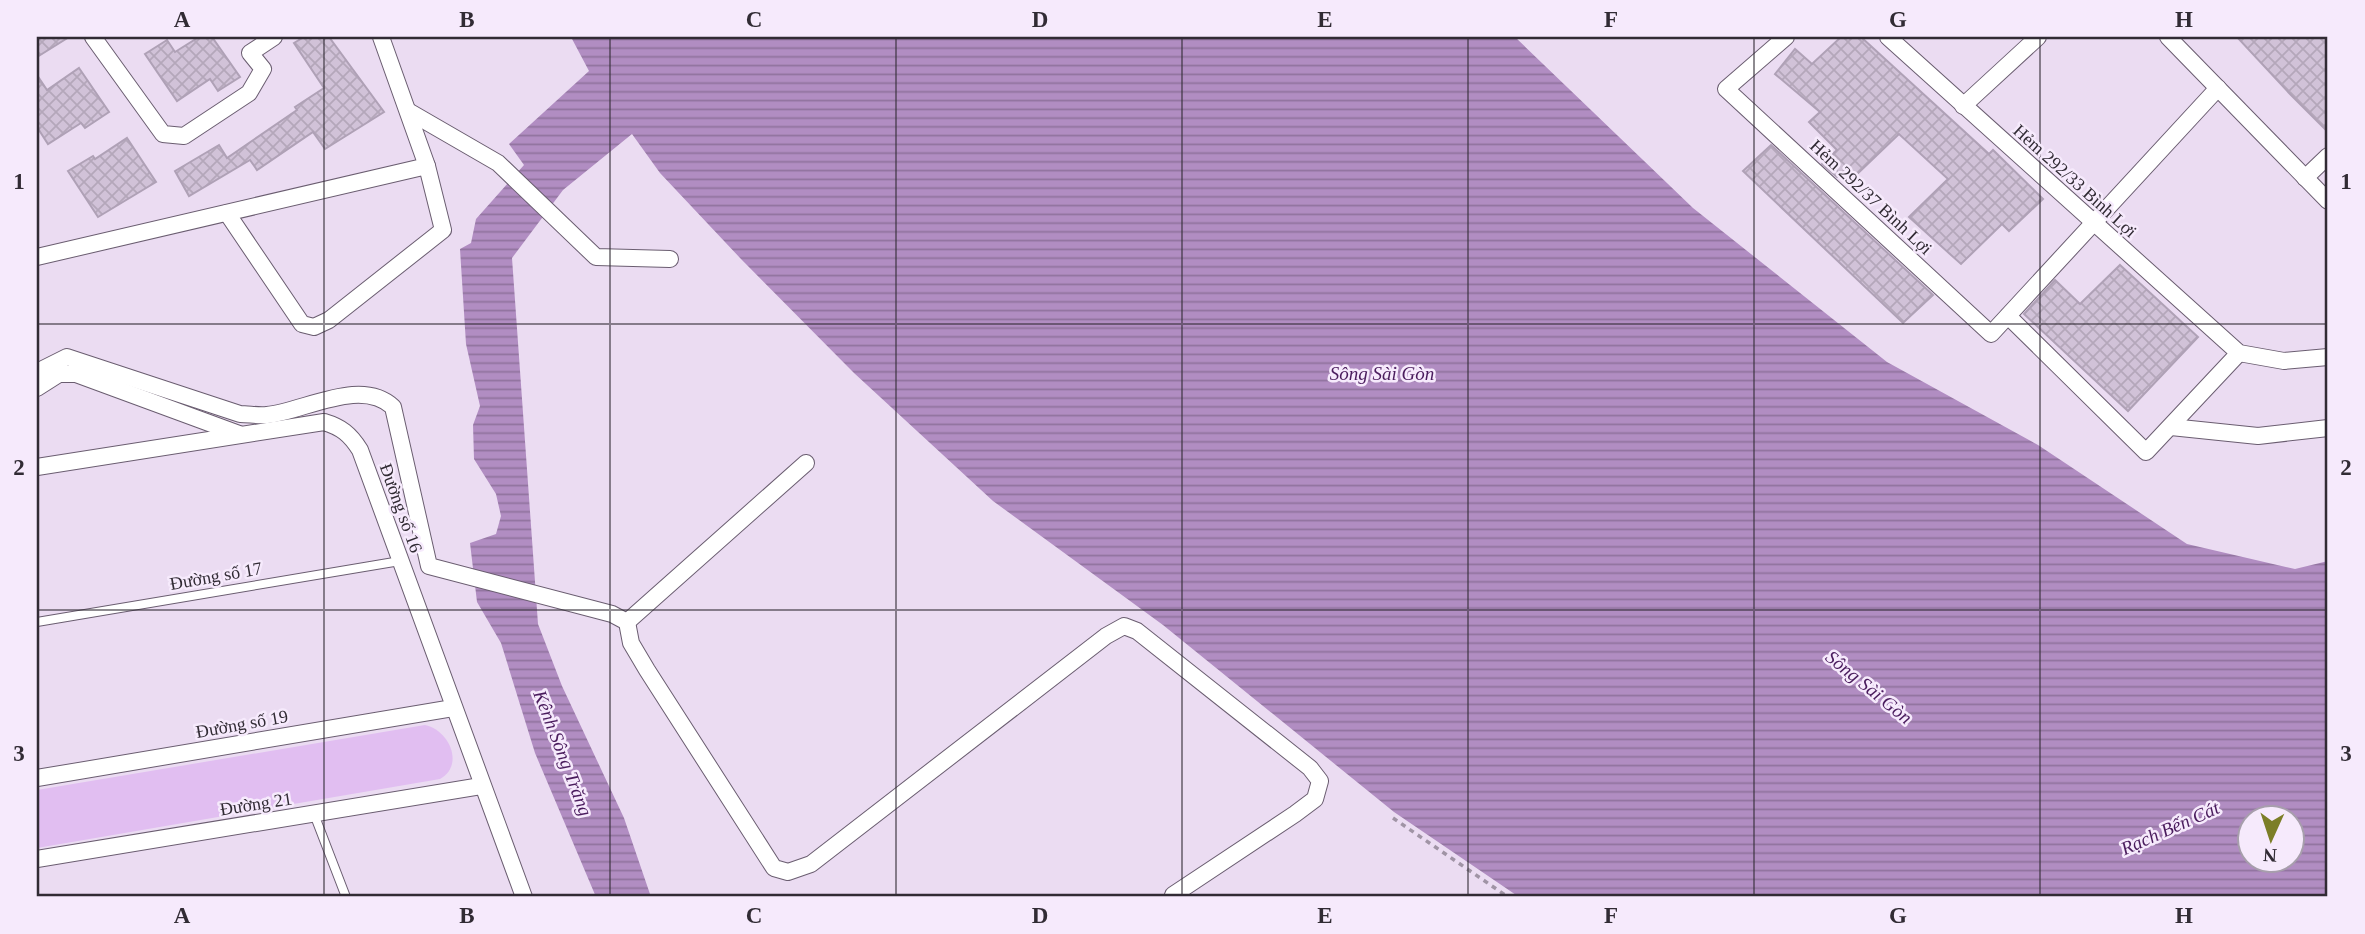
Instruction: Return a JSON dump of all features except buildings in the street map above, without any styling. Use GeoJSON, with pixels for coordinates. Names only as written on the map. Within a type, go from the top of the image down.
{"type":"FeatureCollection","features":[{"type":"Feature","properties":{"kind":"street"},"geometry":{"type":"LineString","coordinates":[[93,37],[163,134],[184,136],[249,93],[263,69],[250,53],[275,37]]}},
{"type":"Feature","properties":{"kind":"street"},"geometry":{"type":"LineString","coordinates":[[227,213],[302,324],[314,327],[329,320],[443,230],[428,166],[381,37]]}},
{"type":"Feature","properties":{"kind":"street","name":"Hẻm 292/37 Bình Lợi"},"geometry":{"type":"LineString","coordinates":[[1786,37],[1726,89],[1991,334],[2008,316]]}},
{"type":"Feature","properties":{"kind":"street","name":"Hẻm 292/33 Bình Lợi"},"geometry":{"type":"LineString","coordinates":[[1888,37],[2239,353]]}},
{"type":"Feature","properties":{"kind":"street"},"geometry":{"type":"LineString","coordinates":[[1963,106],[2038,37]]}},
{"type":"Feature","properties":{"kind":"street"},"geometry":{"type":"LineString","coordinates":[[2168,37],[2328,201]]}},
{"type":"Feature","properties":{"kind":"street"},"geometry":{"type":"LineString","coordinates":[[2218,88],[2008,316],[2146,452],[2239,353],[2284,361],[2328,357]]}},
{"type":"Feature","properties":{"kind":"street"},"geometry":{"type":"LineString","coordinates":[[408,111],[498,163],[596,257],[670,259]]}},
{"type":"Feature","properties":{"kind":"street"},"geometry":{"type":"LineString","coordinates":[[2305,177],[2328,156]]}},
{"type":"Feature","properties":{"kind":"street"},"geometry":{"type":"LineString","coordinates":[[37,257],[428,166]]}},
{"type":"Feature","properties":{"kind":"street"},"geometry":{"type":"LineString","coordinates":[[37,372],[66,357],[240,414],[267,415],[349,396],[384,398],[393,407],[429,566],[612,614],[627,622]]}},
{"type":"Feature","properties":{"kind":"street"},"geometry":{"type":"LineString","coordinates":[[37,388],[59,374],[76,374],[241,435]]}},
{"type":"Feature","properties":{"kind":"street","name":"Đường số 16"},"geometry":{"type":"LineString","coordinates":[[37,467],[324,422],[339,426],[352,437],[360,450],[481,786],[524,897]]}},
{"type":"Feature","properties":{"kind":"street"},"geometry":{"type":"LineString","coordinates":[[2171,427],[2258,436],[2328,428]]}},
{"type":"Feature","properties":{"kind":"street"},"geometry":{"type":"LineString","coordinates":[[627,622],[806,463]]}},
{"type":"Feature","properties":{"kind":"street"},"geometry":{"type":"LineString","coordinates":[[627,622],[631,643],[647,670],[774,868],[788,872],[811,864],[1106,636],[1124,626],[1137,631],[1310,768],[1320,782],[1315,799],[1305,807],[1173,895]]}},
{"type":"Feature","properties":{"kind":"street","name":"Đường số 19"},"geometry":{"type":"LineString","coordinates":[[37,778],[453,708]]}},
{"type":"Feature","properties":{"kind":"street","name":"Đường 21"},"geometry":{"type":"LineString","coordinates":[[37,859],[481,786]]}},
{"type":"Feature","properties":{"kind":"lane","name":"Đường số 17"},"geometry":{"type":"LineString","coordinates":[[37,622],[400,561]]}},
{"type":"Feature","properties":{"kind":"lane"},"geometry":{"type":"LineString","coordinates":[[314,814],[346,897]]}},
{"type":"Feature","properties":{"kind":"path"},"geometry":{"type":"LineString","coordinates":[[1393,818],[1508,897]]}},
{"type":"Feature","properties":{"kind":"shaded area"},"geometry":{"type":"Polygon","coordinates":[[[425,725],[441,734],[451,749],[452,765],[448,773],[440,779],[37,848],[37,790],[425,725]]]}},
{"type":"Feature","properties":{"kind":"water","name":"Sông Sài Gòn"},"geometry":{"type":"Polygon","coordinates":[[[571,37],[1515,37],[1693,208],[1887,362],[2038,445],[2187,544],[2295,569],[2328,561],[2328,897],[1519,897],[1394,812],[1163,625],[993,501],[854,373],[741,259],[660,173],[632,134],[563,190],[512,258],[538,624],[562,686],[624,818],[651,897],[596,897],[535,753],[501,643],[477,602],[470,543],[496,534],[501,516],[496,494],[474,459],[473,425],[480,406],[466,344],[460,249],[471,243],[476,219],[524,165],[509,144],[589,71],[571,37]]]}},
{"type":"Feature","properties":{"kind":"water label","name":"Kênh Sông Trăng"},"geometry":{"type":"Point","coordinates":[563,753]}},
{"type":"Feature","properties":{"kind":"water label","name":"Rạch Bến Cát"},"geometry":{"type":"Point","coordinates":[2170,828]}}]}
